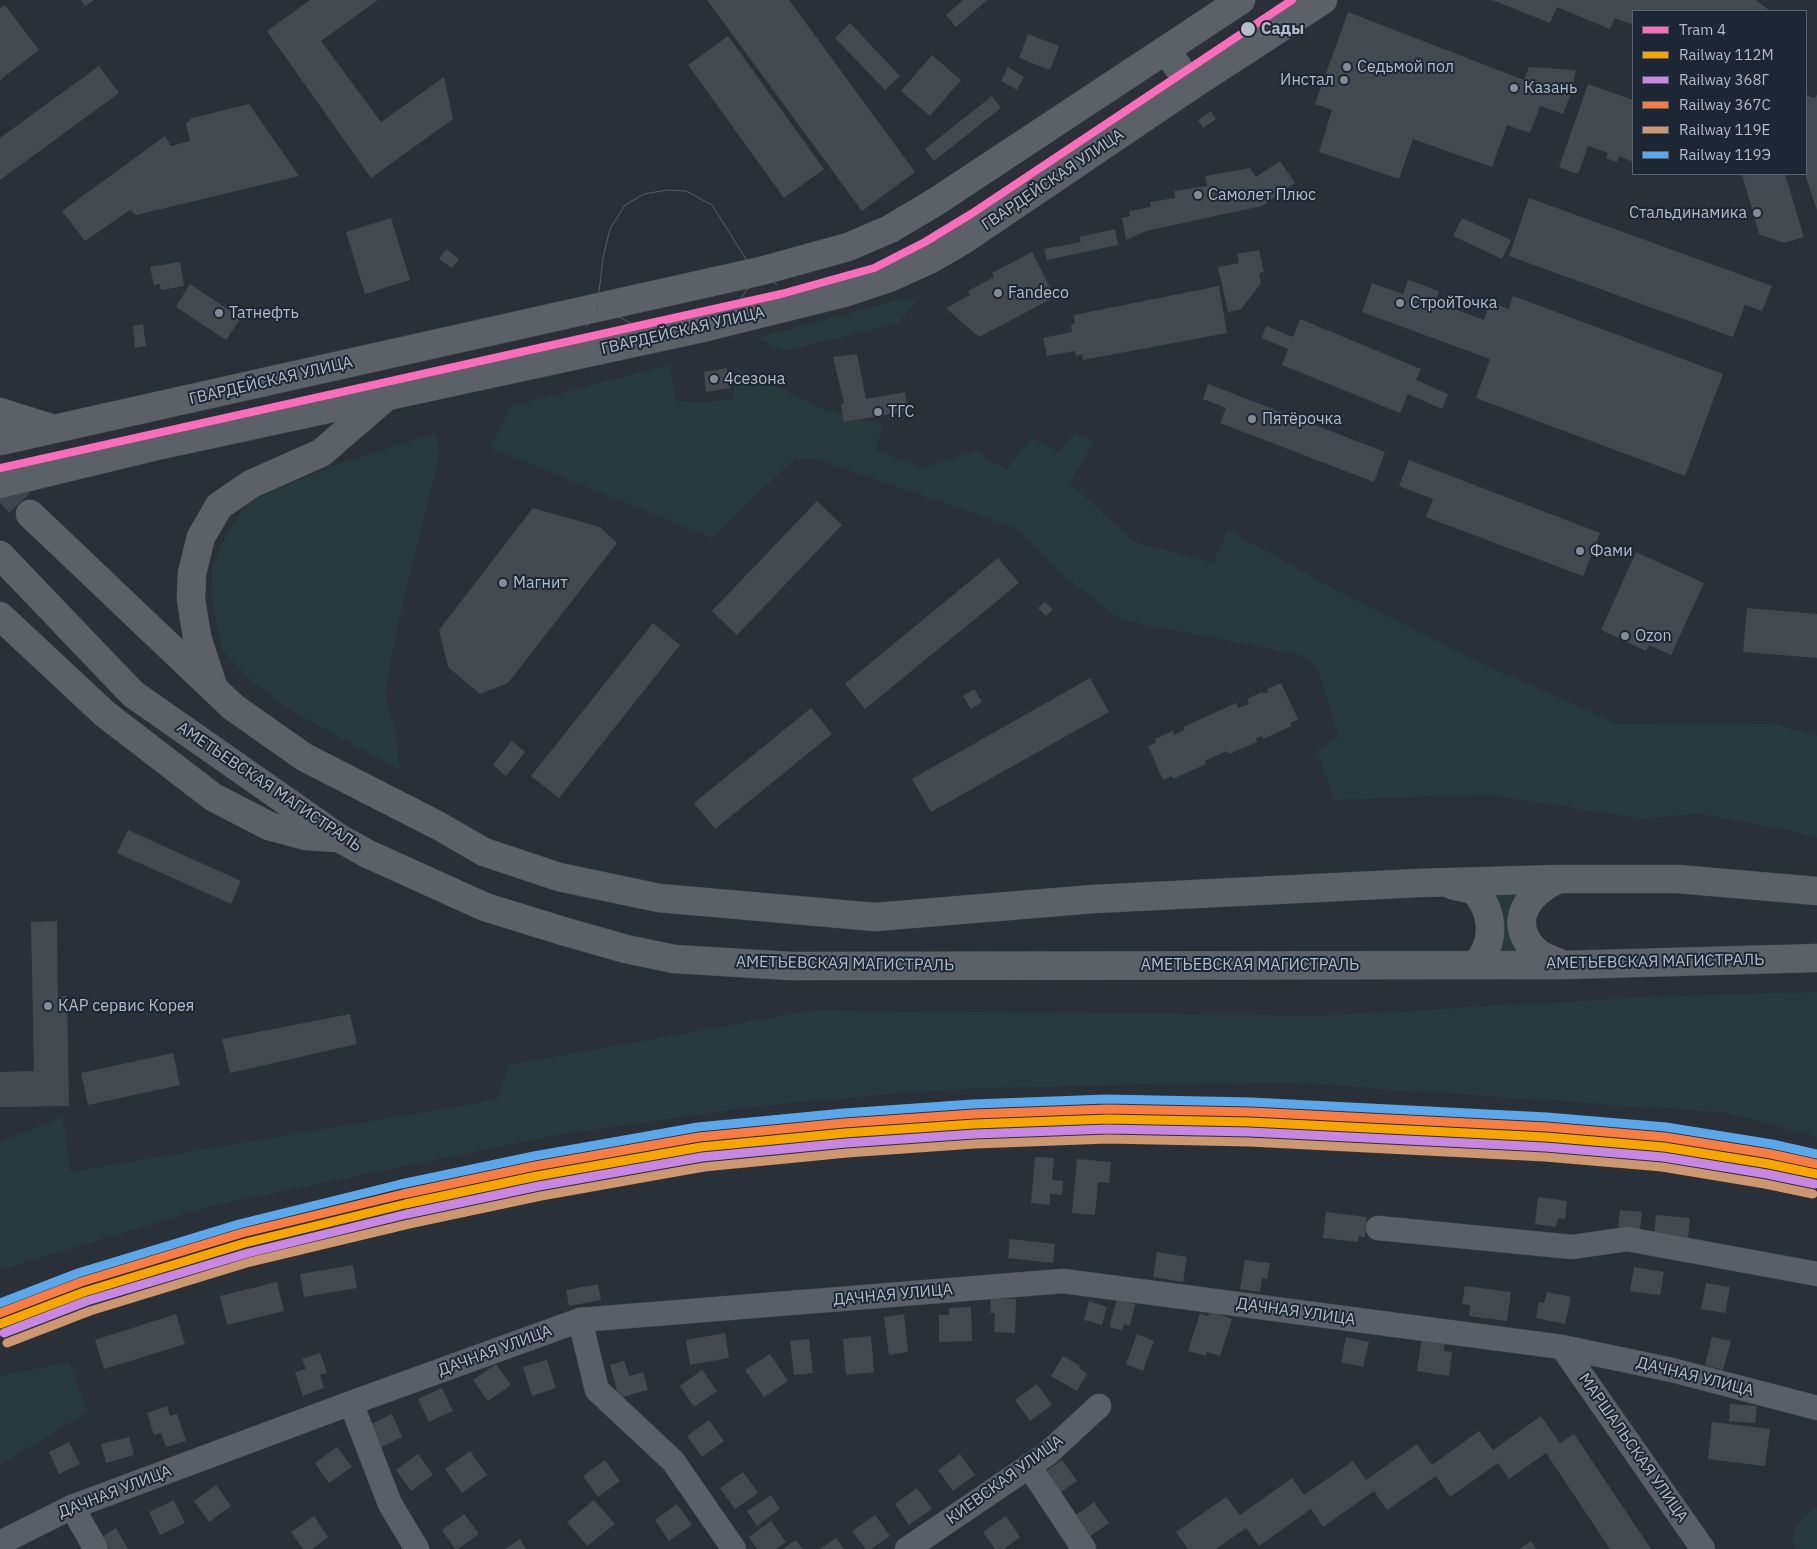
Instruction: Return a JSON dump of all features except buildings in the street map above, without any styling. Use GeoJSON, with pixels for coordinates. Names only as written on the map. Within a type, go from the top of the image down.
{"type":"FeatureCollection","features":[{"type":"Feature","properties":{"kind":"main road","name":"ГВАРДЕЙСКАЯ УЛИЦА"},"geometry":{"type":"LineString","coordinates":[[0,441],[755,273],[848,247],[890,229],[937,201],[1241,0]]}},
{"type":"Feature","properties":{"kind":"main road","name":"ГВАРДЕЙСКАЯ УЛИЦА"},"geometry":{"type":"LineString","coordinates":[[0,484],[161,445],[707,327],[844,293],[889,278],[931,259],[962,241],[1191,86],[1323,0]]}},
{"type":"Feature","properties":{"kind":"main road"},"geometry":{"type":"LineString","coordinates":[[1166,50],[1191,86]]}},
{"type":"Feature","properties":{"kind":"main road"},"geometry":{"type":"LineString","coordinates":[[213,687],[197,637],[191,600],[192,573],[201,537],[220,506],[252,484],[321,452],[389,395]]}},
{"type":"Feature","properties":{"kind":"main road"},"geometry":{"type":"LineString","coordinates":[[0,412],[53,429]]}},
{"type":"Feature","properties":{"kind":"main road"},"geometry":{"type":"LineString","coordinates":[[30,514],[233,707],[304,757],[439,826],[484,852],[559,877],[659,898],[875,917],[1094,899],[1442,882],[1559,879],[1678,880],[1817,891]]}},
{"type":"Feature","properties":{"kind":"main road","name":"АМЕТЬЕВСКАЯ МАГИСТРАЛЬ"},"geometry":{"type":"LineString","coordinates":[[0,555],[133,694],[339,838],[368,854],[485,907],[626,949],[674,959],[790,966],[1565,965],[1817,958]]}},
{"type":"Feature","properties":{"kind":"main road"},"geometry":{"type":"LineString","coordinates":[[0,616],[105,714],[213,797],[269,826],[306,836],[339,838]]}},
{"type":"Feature","properties":{"kind":"main road"},"geometry":{"type":"LineString","coordinates":[[1559,879],[1546,884],[1537,892],[1523,911],[1520,920],[1528,943],[1538,954],[1565,965]]}},
{"type":"Feature","properties":{"kind":"main road"},"geometry":{"type":"LineString","coordinates":[[1442,882],[1474,890],[1488,911],[1490,927],[1487,950],[1476,964]]}},
{"type":"Feature","properties":{"kind":"street"},"geometry":{"type":"LineString","coordinates":[[1378,1228],[1572,1247],[1627,1239],[1817,1274]]}},
{"type":"Feature","properties":{"kind":"street","name":"ДАЧНАЯ УЛИЦА"},"geometry":{"type":"LineString","coordinates":[[0,1543],[72,1507],[580,1320],[1063,1281],[1562,1347],[1672,1370],[1817,1408]]}},
{"type":"Feature","properties":{"kind":"street"},"geometry":{"type":"LineString","coordinates":[[580,1320],[597,1390],[673,1461],[734,1549]]}},
{"type":"Feature","properties":{"kind":"street","name":"МАРШАЛЬСКАЯ УЛИЦА"},"geometry":{"type":"LineString","coordinates":[[1562,1347],[1703,1549]]}},
{"type":"Feature","properties":{"kind":"street"},"geometry":{"type":"LineString","coordinates":[[351,1403],[390,1504],[417,1549]]}},
{"type":"Feature","properties":{"kind":"street","name":"КИЕВСКАЯ УЛИЦА"},"geometry":{"type":"LineString","coordinates":[[907,1549],[1047,1454],[1099,1406]]}},
{"type":"Feature","properties":{"kind":"street"},"geometry":{"type":"LineString","coordinates":[[1029,1466],[1084,1549]]}},
{"type":"Feature","properties":{"kind":"street"},"geometry":{"type":"LineString","coordinates":[[72,1507],[96,1549]]}},
{"type":"Feature","properties":{"kind":"green space"},"geometry":{"type":"Polygon","coordinates":[[[906,298],[916,302],[897,324],[783,351],[757,338],[906,298]]]}},
{"type":"Feature","properties":{"kind":"green space"},"geometry":{"type":"Polygon","coordinates":[[[669,365],[676,401],[708,402],[733,399],[737,368],[826,410],[883,424],[876,450],[923,468],[976,451],[1007,470],[1031,438],[1059,452],[1074,433],[1094,440],[1070,483],[1134,542],[1213,563],[1228,530],[1342,593],[1468,657],[1615,723],[1774,724],[1817,736],[1817,838],[1788,830],[1701,814],[1640,818],[1490,795],[1334,800],[1317,750],[1339,737],[1317,667],[1298,654],[1121,620],[1066,577],[1013,527],[816,459],[796,457],[712,538],[491,448],[512,406],[669,365]]]}},
{"type":"Feature","properties":{"kind":"green space"},"geometry":{"type":"Polygon","coordinates":[[[436,433],[440,452],[398,624],[385,694],[396,733],[400,770],[292,711],[255,684],[222,650],[213,607],[211,571],[227,532],[251,500],[335,465],[436,433]]]}},
{"type":"Feature","properties":{"kind":"green space"},"geometry":{"type":"Polygon","coordinates":[[[1526,894],[1524,954],[1493,955],[1489,896],[1526,894]]]}},
{"type":"Feature","properties":{"kind":"green space"},"geometry":{"type":"Polygon","coordinates":[[[1817,992],[1817,1137],[1728,1113],[1285,1082],[949,1089],[757,1106],[557,1135],[215,1205],[0,1270],[0,1142],[63,1117],[70,1172],[497,1100],[509,1065],[815,1010],[1318,1016],[1686,995],[1817,992]]]}},
{"type":"Feature","properties":{"kind":"green space"},"geometry":{"type":"Polygon","coordinates":[[[69,1362],[88,1412],[0,1465],[0,1376],[69,1362]]]}},
{"type":"Feature","properties":{"kind":"green space"},"geometry":{"type":"Polygon","coordinates":[[[1817,1507],[1817,1549],[1797,1549],[1793,1536],[1794,1530],[1817,1507]]]}},
{"type":"Feature","properties":{"kind":"tunnel"},"geometry":{"type":"LineString","coordinates":[[0,483],[30,514]]}},
{"type":"Feature","properties":{"kind":"tram line","name":"4"},"geometry":{"type":"LineString","coordinates":[[0,468],[781,294],[874,268],[925,242],[971,214],[1292,0]]}},
{"type":"Feature","properties":{"kind":"tram line"},"geometry":{"type":"LineString","coordinates":[[586,327],[596,317],[603,258],[610,229],[625,205],[644,194],[667,190],[686,191],[712,205],[746,259],[777,285]]}},
{"type":"Feature","properties":{"kind":"tram line"},"geometry":{"type":"LineString","coordinates":[[738,303],[750,285],[746,259]]}},
{"type":"Feature","properties":{"kind":"tram line"},"geometry":{"type":"LineString","coordinates":[[598,294],[612,313],[636,326]]}},
{"type":"Feature","properties":{"kind":"rail line","name":"119Э"},"geometry":{"type":"LineString","coordinates":[[0,1303],[78,1273],[239,1224],[401,1184],[534,1156],[698,1127],[844,1113],[973,1104],[1107,1099],[1251,1102],[1547,1117],[1666,1127],[1772,1144],[1817,1154]]}},
{"type":"Feature","properties":{"kind":"rail line","name":"367С"},"geometry":{"type":"LineString","coordinates":[[0,1313],[81,1282],[242,1233],[403,1194],[535,1166],[699,1137],[844,1123],[974,1114],[1108,1109],[1251,1112],[1547,1127],[1665,1137],[1771,1154],[1817,1164]]}},
{"type":"Feature","properties":{"kind":"rail line","name":"112М"},"geometry":{"type":"LineString","coordinates":[[0,1324],[84,1292],[245,1243],[405,1204],[537,1176],[701,1147],[845,1133],[974,1124],[1108,1119],[1250,1122],[1546,1137],[1664,1147],[1769,1164],[1817,1174]]}},
{"type":"Feature","properties":{"kind":"rail line","name":"368Г"},"geometry":{"type":"LineString","coordinates":[[4,1333],[87,1301],[248,1253],[407,1214],[539,1186],[702,1157],[846,1143],[975,1134],[1108,1129],[1250,1132],[1545,1147],[1663,1157],[1815,1184]]}},
{"type":"Feature","properties":{"kind":"rail line","name":"119Е"},"geometry":{"type":"LineString","coordinates":[[7,1343],[90,1311],[250,1262],[409,1224],[541,1196],[704,1167],[847,1153],[975,1144],[1108,1139],[1249,1142],[1545,1157],[1662,1167],[1813,1194]]}},
{"type":"Feature","properties":{"kind":"place","name":"Сады"},"geometry":{"type":"Point","coordinates":[1248,29]}},
{"type":"Feature","properties":{"kind":"place","name":"Седьмой пол"},"geometry":{"type":"Point","coordinates":[1347,67]}},
{"type":"Feature","properties":{"kind":"place","name":"Инстал"},"geometry":{"type":"Point","coordinates":[1344,80]}},
{"type":"Feature","properties":{"kind":"place","name":"Казань"},"geometry":{"type":"Point","coordinates":[1514,88]}},
{"type":"Feature","properties":{"kind":"place","name":"Самолет Плюс"},"geometry":{"type":"Point","coordinates":[1198,195]}},
{"type":"Feature","properties":{"kind":"place","name":"Стальдинамика"},"geometry":{"type":"Point","coordinates":[1757,213]}},
{"type":"Feature","properties":{"kind":"place","name":"Fandeco"},"geometry":{"type":"Point","coordinates":[998,293]}},
{"type":"Feature","properties":{"kind":"place","name":"СтройТочка"},"geometry":{"type":"Point","coordinates":[1400,303]}},
{"type":"Feature","properties":{"kind":"place","name":"Татнефть"},"geometry":{"type":"Point","coordinates":[219,313]}},
{"type":"Feature","properties":{"kind":"place","name":"4сезона"},"geometry":{"type":"Point","coordinates":[714,379]}},
{"type":"Feature","properties":{"kind":"place","name":"ТГС"},"geometry":{"type":"Point","coordinates":[878,412]}},
{"type":"Feature","properties":{"kind":"place","name":"Пятёрочка"},"geometry":{"type":"Point","coordinates":[1252,419]}},
{"type":"Feature","properties":{"kind":"place","name":"Фами"},"geometry":{"type":"Point","coordinates":[1580,551]}},
{"type":"Feature","properties":{"kind":"place","name":"Магнит"},"geometry":{"type":"Point","coordinates":[503,583]}},
{"type":"Feature","properties":{"kind":"place","name":"Ozon"},"geometry":{"type":"Point","coordinates":[1625,636]}},
{"type":"Feature","properties":{"kind":"place","name":"КАР сервис Корея"},"geometry":{"type":"Point","coordinates":[48,1006]}}]}
